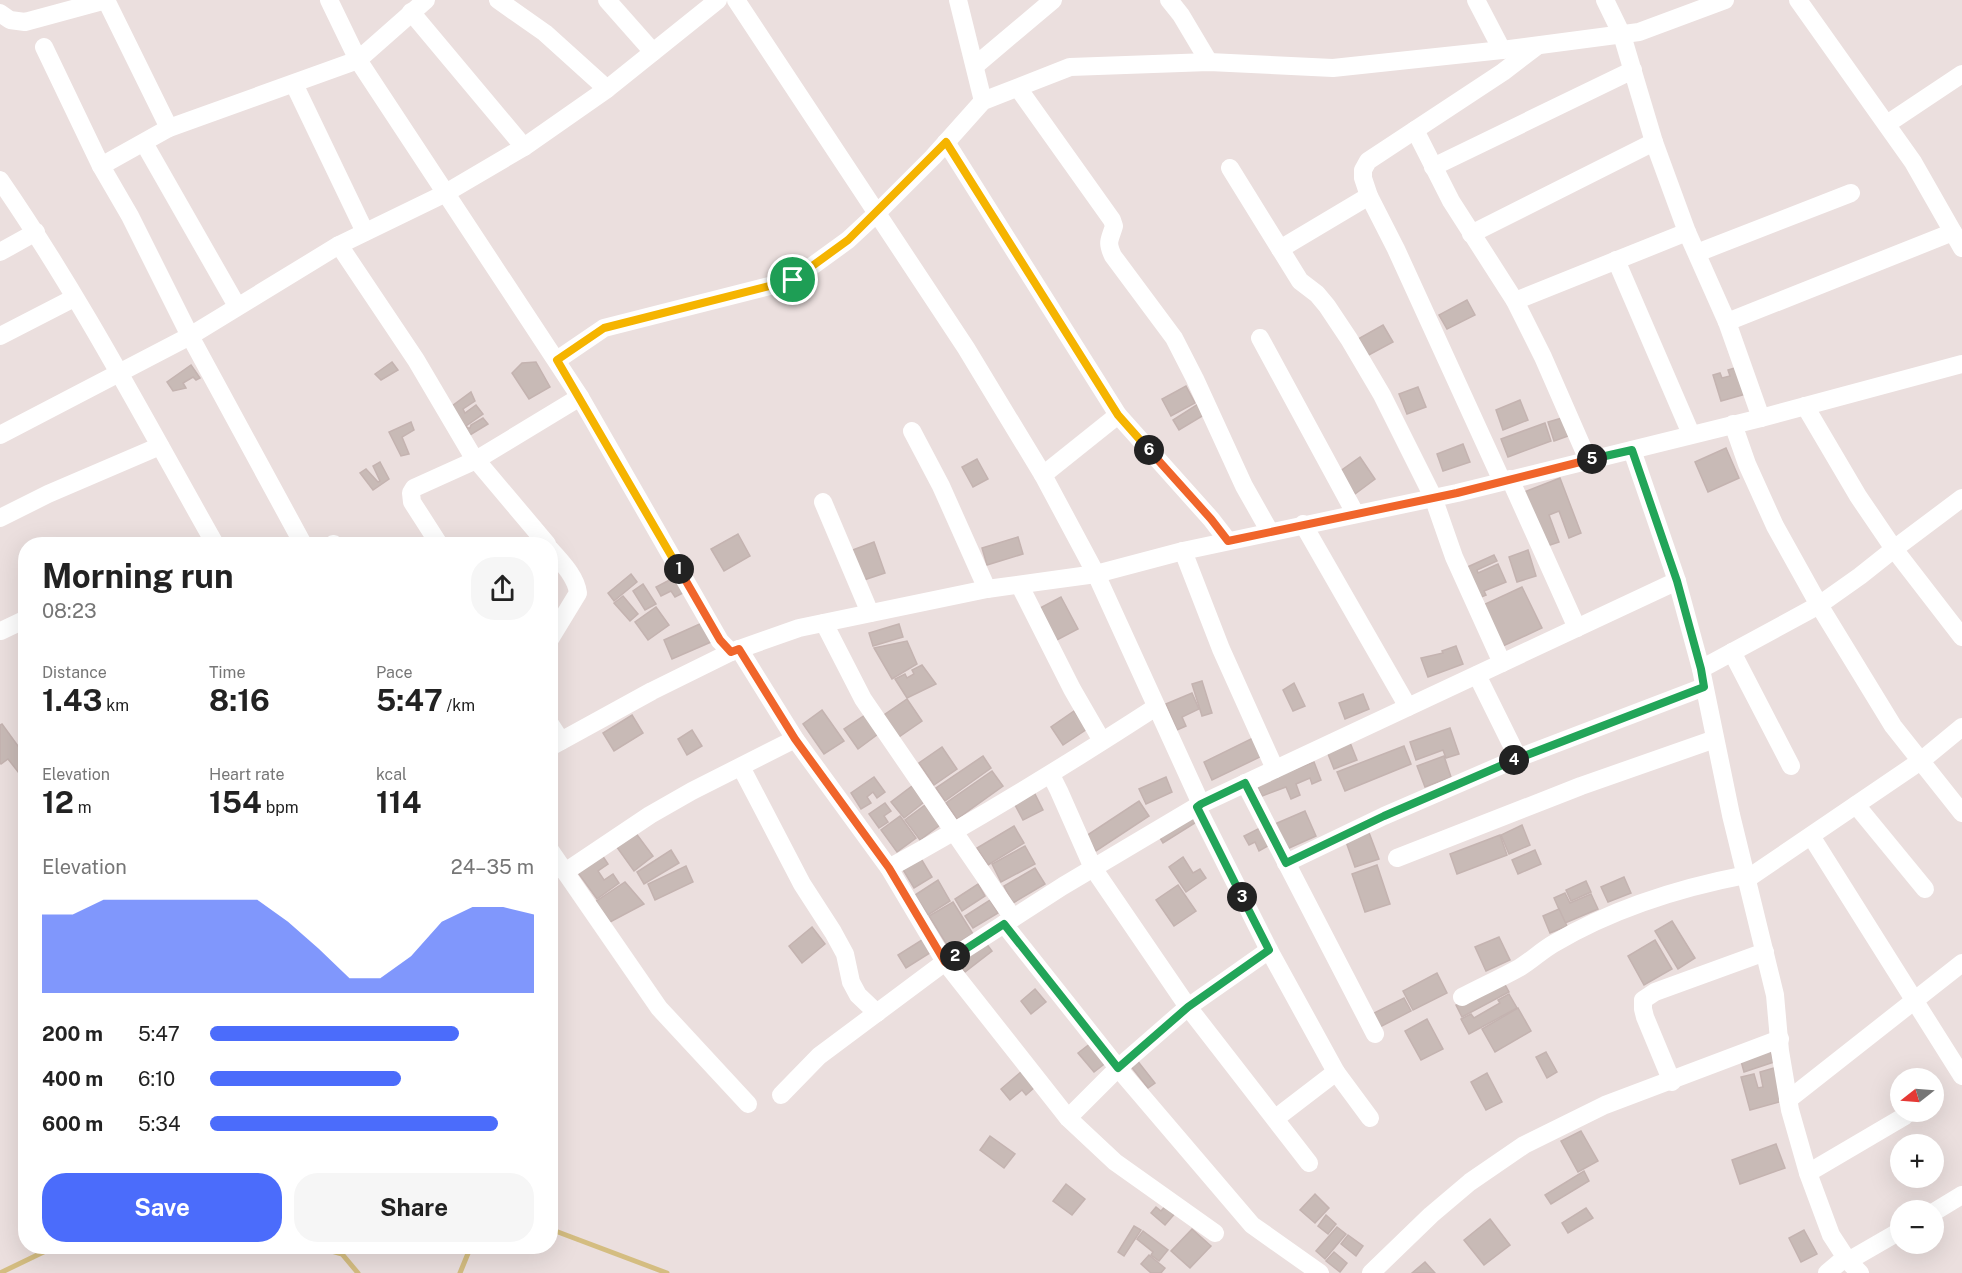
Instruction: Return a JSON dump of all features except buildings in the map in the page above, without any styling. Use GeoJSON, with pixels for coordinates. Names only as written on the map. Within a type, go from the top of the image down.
{"type":"FeatureCollection","features":[{"type":"Feature","properties":{"kind":"street"},"geometry":{"type":"LineString","coordinates":[[0,13],[10,20],[25,22],[106,0],[169,128]]}},
{"type":"Feature","properties":{"kind":"street"},"geometry":{"type":"LineString","coordinates":[[328,0],[358,60],[444,194],[557,360],[720,640],[735,650],[795,739],[889,868],[945,962],[1068,1118],[1115,1162],[1215,1233]]}},
{"type":"Feature","properties":{"kind":"street"},"geometry":{"type":"LineString","coordinates":[[101,166],[169,128],[358,60],[426,0]]}},
{"type":"Feature","properties":{"kind":"street"},"geometry":{"type":"LineString","coordinates":[[498,0],[545,33],[607,89]]}},
{"type":"Feature","properties":{"kind":"street"},"geometry":{"type":"LineString","coordinates":[[607,0],[653,52]]}},
{"type":"Feature","properties":{"kind":"street"},"geometry":{"type":"LineString","coordinates":[[0,435],[190,336],[339,244],[444,194],[524,147],[607,89],[718,0]]}},
{"type":"Feature","properties":{"kind":"street"},"geometry":{"type":"LineString","coordinates":[[736,0],[966,348],[1043,475],[1096,574],[1199,806],[1269,950],[1336,1072],[1370,1118]]}},
{"type":"Feature","properties":{"kind":"street"},"geometry":{"type":"LineString","coordinates":[[958,0],[984,101]]}},
{"type":"Feature","properties":{"kind":"street"},"geometry":{"type":"LineString","coordinates":[[976,65],[1053,0]]}},
{"type":"Feature","properties":{"kind":"street"},"geometry":{"type":"LineString","coordinates":[[1169,0],[1181,15],[1209,62]]}},
{"type":"Feature","properties":{"kind":"street"},"geometry":{"type":"LineString","coordinates":[[1476,0],[1502,50]]}},
{"type":"Feature","properties":{"kind":"street"},"geometry":{"type":"LineString","coordinates":[[1605,0],[1622,35],[1654,142],[1687,232],[1727,322],[1761,418]]}},
{"type":"Feature","properties":{"kind":"street"},"geometry":{"type":"LineString","coordinates":[[557,360],[604,328],[793,280],[848,240],[876,214],[984,101],[1070,67],[1209,62],[1333,68],[1622,35],[1639,32],[1725,0]]}},
{"type":"Feature","properties":{"kind":"street"},"geometry":{"type":"LineString","coordinates":[[1798,0],[1913,162],[1962,248]]}},
{"type":"Feature","properties":{"kind":"street"},"geometry":{"type":"LineString","coordinates":[[411,12],[524,147]]}},
{"type":"Feature","properties":{"kind":"street"},"geometry":{"type":"LineString","coordinates":[[1539,45],[1503,72],[1368,161],[1363,170],[1369,196],[1577,628]]}},
{"type":"Feature","properties":{"kind":"street"},"geometry":{"type":"LineString","coordinates":[[44,46],[101,166],[130,216],[190,336],[299,537]]}},
{"type":"Feature","properties":{"kind":"street"},"geometry":{"type":"LineString","coordinates":[[1434,167],[1632,70]]}},
{"type":"Feature","properties":{"kind":"street"},"geometry":{"type":"LineString","coordinates":[[1887,124],[1962,74]]}},
{"type":"Feature","properties":{"kind":"street"},"geometry":{"type":"LineString","coordinates":[[294,84],[365,232]]}},
{"type":"Feature","properties":{"kind":"street"},"geometry":{"type":"LineString","coordinates":[[1018,87],[1112,220],[1114,226],[1108,247],[1174,339],[1195,378],[1244,486],[1270,532]]}},
{"type":"Feature","properties":{"kind":"street"},"geometry":{"type":"LineString","coordinates":[[1415,130],[1470,234],[1515,301],[1543,357],[1588,460]]}},
{"type":"Feature","properties":{"kind":"street"},"geometry":{"type":"LineString","coordinates":[[946,142],[1118,415],[1228,541]]}},
{"type":"Feature","properties":{"kind":"street"},"geometry":{"type":"LineString","coordinates":[[1470,234],[1654,142]]}},
{"type":"Feature","properties":{"kind":"street"},"geometry":{"type":"LineString","coordinates":[[144,143],[237,306]]}},
{"type":"Feature","properties":{"kind":"street"},"geometry":{"type":"LineString","coordinates":[[1230,168],[1300,281],[1317,294],[1349,339],[1382,395],[1433,497],[1454,557],[1503,663]]}},
{"type":"Feature","properties":{"kind":"street"},"geometry":{"type":"LineString","coordinates":[[0,180],[36,232],[119,373],[211,537]]}},
{"type":"Feature","properties":{"kind":"street"},"geometry":{"type":"LineString","coordinates":[[1697,253],[1851,193]]}},
{"type":"Feature","properties":{"kind":"street"},"geometry":{"type":"LineString","coordinates":[[1280,249],[1369,196]]}},
{"type":"Feature","properties":{"kind":"street"},"geometry":{"type":"LineString","coordinates":[[0,252],[36,232]]}},
{"type":"Feature","properties":{"kind":"street"},"geometry":{"type":"LineString","coordinates":[[1515,301],[1687,232]]}},
{"type":"Feature","properties":{"kind":"street"},"geometry":{"type":"LineString","coordinates":[[1727,322],[1953,232]]}},
{"type":"Feature","properties":{"kind":"street"},"geometry":{"type":"LineString","coordinates":[[339,244],[416,360],[476,460],[541,537]]}},
{"type":"Feature","properties":{"kind":"street"},"geometry":{"type":"LineString","coordinates":[[1616,261],[1691,434]]}},
{"type":"Feature","properties":{"kind":"street"},"geometry":{"type":"LineString","coordinates":[[0,336],[74,298]]}},
{"type":"Feature","properties":{"kind":"street"},"geometry":{"type":"LineString","coordinates":[[1260,338],[1355,513]]}},
{"type":"Feature","properties":{"kind":"street"},"geometry":{"type":"LineString","coordinates":[[558,743],[652,691],[735,650],[799,628],[987,589],[1096,574],[1183,551],[1433,497],[1632,450],[1962,364]]}},
{"type":"Feature","properties":{"kind":"street"},"geometry":{"type":"LineString","coordinates":[[434,537],[412,502],[411,493],[414,488],[476,460],[580,398]]}},
{"type":"Feature","properties":{"kind":"street"},"geometry":{"type":"LineString","coordinates":[[1805,406],[1858,496],[1893,549],[1956,619],[1962,637]]}},
{"type":"Feature","properties":{"kind":"street"},"geometry":{"type":"LineString","coordinates":[[1043,475],[1118,415]]}},
{"type":"Feature","properties":{"kind":"street"},"geometry":{"type":"LineString","coordinates":[[1733,424],[1747,464],[1775,526],[1819,605],[1893,726],[1962,813]]}},
{"type":"Feature","properties":{"kind":"street"},"geometry":{"type":"LineString","coordinates":[[912,431],[941,486],[987,589]]}},
{"type":"Feature","properties":{"kind":"street"},"geometry":{"type":"LineString","coordinates":[[0,518],[48,494],[159,446]]}},
{"type":"Feature","properties":{"kind":"street"},"geometry":{"type":"LineString","coordinates":[[1632,450],[1677,581],[1703,678],[1746,877],[1775,994],[1788,1100],[1808,1173],[1831,1235],[1851,1264]]}},
{"type":"Feature","properties":{"kind":"street"},"geometry":{"type":"LineString","coordinates":[[1286,863],[1384,816],[1703,678],[1732,652],[1819,605],[1962,498]]}},
{"type":"Feature","properties":{"kind":"street"},"geometry":{"type":"LineString","coordinates":[[822,502],[870,613]]}},
{"type":"Feature","properties":{"kind":"street"},"geometry":{"type":"LineString","coordinates":[[1303,524],[1408,707]]}},
{"type":"Feature","properties":{"kind":"street"},"geometry":{"type":"LineString","coordinates":[[1183,551],[1221,649],[1275,769]]}},
{"type":"Feature","properties":{"kind":"street"},"geometry":{"type":"LineString","coordinates":[[558,558],[569,571],[578,593],[558,626]]}},
{"type":"Feature","properties":{"kind":"street"},"geometry":{"type":"LineString","coordinates":[[781,1095],[819,1056],[945,962],[1093,868],[1199,806],[1677,581]]}},
{"type":"Feature","properties":{"kind":"street"},"geometry":{"type":"LineString","coordinates":[[1020,586],[1072,689],[1102,741]]}},
{"type":"Feature","properties":{"kind":"street"},"geometry":{"type":"LineString","coordinates":[[1,631],[18,623]]}},
{"type":"Feature","properties":{"kind":"street"},"geometry":{"type":"LineString","coordinates":[[824,623],[863,699],[954,833],[1009,921],[1118,1068],[1252,1225],[1320,1273]]}},
{"type":"Feature","properties":{"kind":"street"},"geometry":{"type":"LineString","coordinates":[[1732,652],[1791,766]]}},
{"type":"Feature","properties":{"kind":"street"},"geometry":{"type":"LineString","coordinates":[[1477,675],[1518,758]]}},
{"type":"Feature","properties":{"kind":"street"},"geometry":{"type":"LineString","coordinates":[[889,868],[954,833],[1047,777],[1156,707]]}},
{"type":"Feature","properties":{"kind":"street"},"geometry":{"type":"LineString","coordinates":[[1462,997],[1519,968],[1539,956],[1551,945],[1602,919],[1665,894],[1696,885],[1746,877],[1811,836],[1922,760],[1962,727]]}},
{"type":"Feature","properties":{"kind":"street"},"geometry":{"type":"LineString","coordinates":[[565,872],[650,815],[795,739]]}},
{"type":"Feature","properties":{"kind":"street"},"geometry":{"type":"LineString","coordinates":[[1397,858],[1581,786],[1715,739]]}},
{"type":"Feature","properties":{"kind":"street"},"geometry":{"type":"LineString","coordinates":[[741,766],[802,884],[845,954],[858,995],[877,1013]]}},
{"type":"Feature","properties":{"kind":"street"},"geometry":{"type":"LineString","coordinates":[[1047,777],[1053,779],[1093,868],[1188,1007],[1309,1163]]}},
{"type":"Feature","properties":{"kind":"street"},"geometry":{"type":"LineString","coordinates":[[1245,783],[1374,1034]]}},
{"type":"Feature","properties":{"kind":"street"},"geometry":{"type":"LineString","coordinates":[[1856,805],[1925,889]]}},
{"type":"Feature","properties":{"kind":"street"},"geometry":{"type":"LineString","coordinates":[[1811,836],[1962,1076]]}},
{"type":"Feature","properties":{"kind":"street"},"geometry":{"type":"LineString","coordinates":[[558,862],[659,1008],[748,1104]]}},
{"type":"Feature","properties":{"kind":"street"},"geometry":{"type":"LineString","coordinates":[[1068,1118],[1118,1068],[1188,1007],[1269,950]]}},
{"type":"Feature","properties":{"kind":"street"},"geometry":{"type":"LineString","coordinates":[[1672,1082],[1645,1017],[1643,1000],[1655,992],[1765,952]]}},
{"type":"Feature","properties":{"kind":"street"},"geometry":{"type":"LineString","coordinates":[[1788,1100],[1962,963]]}},
{"type":"Feature","properties":{"kind":"street"},"geometry":{"type":"LineString","coordinates":[[1371,1273],[1431,1215],[1470,1182],[1524,1145],[1605,1106],[1780,1039]]}},
{"type":"Feature","properties":{"kind":"street"},"geometry":{"type":"LineString","coordinates":[[1276,1118],[1336,1072]]}},
{"type":"Feature","properties":{"kind":"street"},"geometry":{"type":"LineString","coordinates":[[1808,1173],[1895,1122]]}},
{"type":"Feature","properties":{"kind":"street"},"geometry":{"type":"LineString","coordinates":[[1944,1206],[1962,1195]]}},
{"type":"Feature","properties":{"kind":"street"},"geometry":{"type":"LineString","coordinates":[[1827,1273],[1851,1264],[1890,1238]]}},
{"type":"Feature","properties":{"kind":"waterway"},"geometry":{"type":"LineString","coordinates":[[558,1232],[667,1273]]}},
{"type":"Feature","properties":{"kind":"waterway"},"geometry":{"type":"LineString","coordinates":[[0,1273],[39,1254]]}},
{"type":"Feature","properties":{"kind":"waterway"},"geometry":{"type":"LineString","coordinates":[[342,1254],[358,1273]]}},
{"type":"Feature","properties":{"kind":"waterway"},"geometry":{"type":"LineString","coordinates":[[460,1273],[468,1254]]}},
{"type":"Feature","properties":{"kind":"route"},"geometry":{"type":"LineString","coordinates":[[946,142],[1118,415],[1228,541],[1457,493],[1632,450],[1677,581],[1704,687],[1518,758],[1384,816],[1286,863],[1245,783],[1201,804],[1197,807],[1269,950],[1188,1007],[1118,1068],[1004,924],[945,962],[889,868],[795,739],[739,649],[731,652],[725,648],[557,360],[604,328],[793,280],[848,240],[946,142]]}}]}
